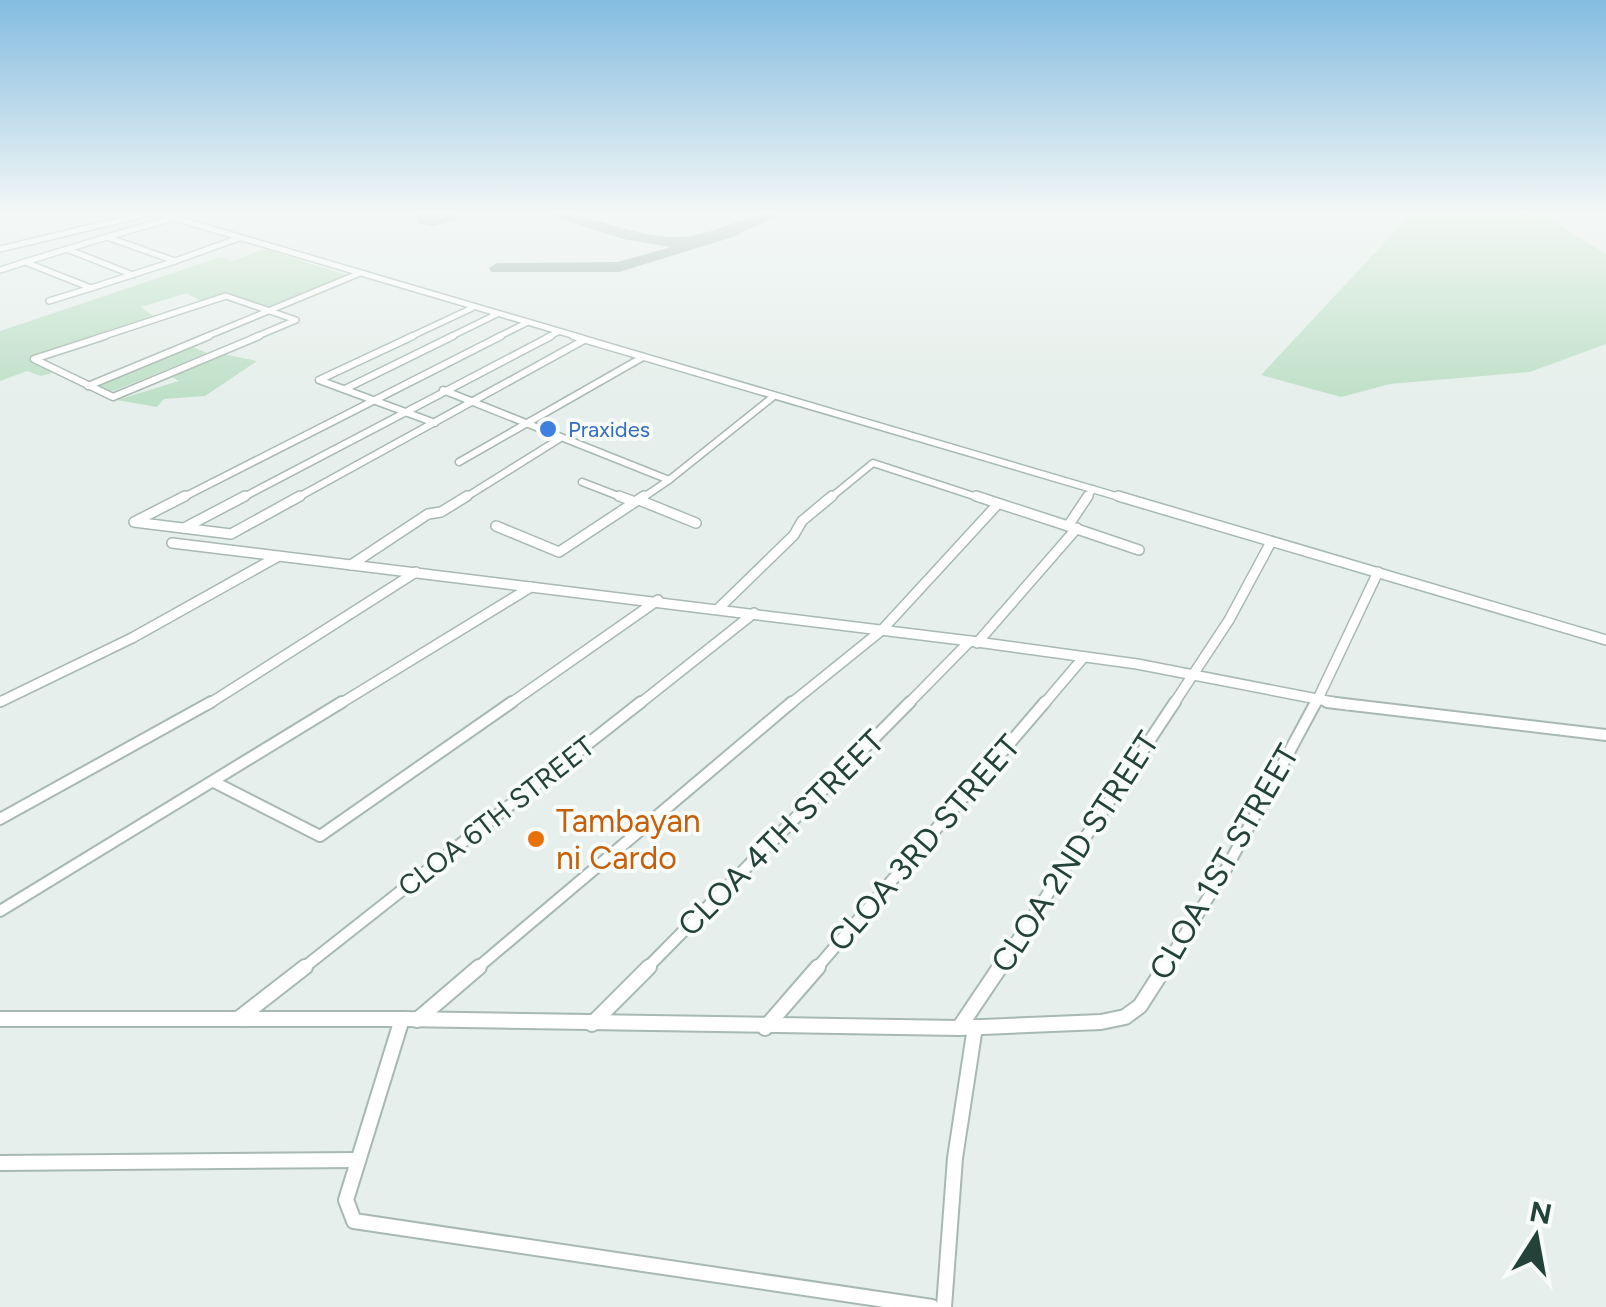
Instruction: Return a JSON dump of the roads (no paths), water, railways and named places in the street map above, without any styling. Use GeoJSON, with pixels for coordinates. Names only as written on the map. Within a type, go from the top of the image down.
{"type":"FeatureCollection","features":[{"type":"Feature","properties":{"kind":"street"},"geometry":{"type":"LineString","coordinates":[[52,273],[90,288]]}},
{"type":"Feature","properties":{"kind":"street"},"geometry":{"type":"LineString","coordinates":[[128,273],[133,275]]}},
{"type":"Feature","properties":{"kind":"street"},"geometry":{"type":"LineString","coordinates":[[48,301],[139,273]]}},
{"type":"Feature","properties":{"kind":"street"},"geometry":{"type":"LineString","coordinates":[[88,386],[360,273],[1606,640]]}},
{"type":"Feature","properties":{"kind":"street"},"geometry":{"type":"LineString","coordinates":[[226,296],[272,312],[296,320],[113,397],[34,359],[226,296]]}},
{"type":"Feature","properties":{"kind":"street"},"geometry":{"type":"LineString","coordinates":[[434,423],[319,380],[473,307]]}},
{"type":"Feature","properties":{"kind":"street"},"geometry":{"type":"LineString","coordinates":[[345,390],[497,314]]}},
{"type":"Feature","properties":{"kind":"street"},"geometry":{"type":"LineString","coordinates":[[526,323],[134,522],[231,534],[584,340]]}},
{"type":"Feature","properties":{"kind":"street"},"geometry":{"type":"LineString","coordinates":[[181,530],[558,332]]}},
{"type":"Feature","properties":{"kind":"street"},"geometry":{"type":"LineString","coordinates":[[458,462],[643,357]]}},
{"type":"Feature","properties":{"kind":"street"},"geometry":{"type":"LineString","coordinates":[[443,390],[522,425],[669,480]]}},
{"type":"Feature","properties":{"kind":"street"},"geometry":{"type":"LineString","coordinates":[[496,526],[559,552],[669,480],[774,396]]}},
{"type":"Feature","properties":{"kind":"street"},"geometry":{"type":"LineString","coordinates":[[351,565],[428,514],[441,512],[559,439]]}},
{"type":"Feature","properties":{"kind":"street"},"geometry":{"type":"LineString","coordinates":[[719,608],[794,535],[802,521],[873,463],[1139,550]]}},
{"type":"Feature","properties":{"kind":"street"},"geometry":{"type":"LineString","coordinates":[[582,482],[696,523]]}},
{"type":"Feature","properties":{"kind":"street"},"geometry":{"type":"LineString","coordinates":[[974,642],[1072,527],[1093,489]]}},
{"type":"Feature","properties":{"kind":"street"},"geometry":{"type":"LineString","coordinates":[[932,1307],[354,1221],[346,1200],[409,1020],[718,760],[882,630],[996,506]]}},
{"type":"Feature","properties":{"kind":"street"},"geometry":{"type":"LineString","coordinates":[[172,542],[277,558],[754,612],[1192,675],[1317,701],[1606,735]]}},
{"type":"Feature","properties":{"kind":"street","name":"CLOA 2ND STREET"},"geometry":{"type":"LineString","coordinates":[[958,1028],[1229,620],[1272,542]]}},
{"type":"Feature","properties":{"kind":"street"},"geometry":{"type":"LineString","coordinates":[[0,702],[132,638],[277,558]]}},
{"type":"Feature","properties":{"kind":"street"},"geometry":{"type":"LineString","coordinates":[[0,820],[199,710],[416,572]]}},
{"type":"Feature","properties":{"kind":"street","name":"CLOA 1ST STREET"},"geometry":{"type":"LineString","coordinates":[[975,1027],[1074,1024],[1124,1016],[1140,1006],[1225,871],[1317,701],[1378,572]]}},
{"type":"Feature","properties":{"kind":"street"},"geometry":{"type":"LineString","coordinates":[[0,910],[532,587]]}},
{"type":"Feature","properties":{"kind":"street"},"geometry":{"type":"LineString","coordinates":[[214,782],[320,836],[658,600]]}},
{"type":"Feature","properties":{"kind":"street","name":"CLOA 6TH STREET"},"geometry":{"type":"LineString","coordinates":[[238,1019],[754,612]]}},
{"type":"Feature","properties":{"kind":"street","name":"CLOA 4TH STREET"},"geometry":{"type":"LineString","coordinates":[[592,1024],[974,642]]}},
{"type":"Feature","properties":{"kind":"street","name":"CLOA 3RD STREET"},"geometry":{"type":"LineString","coordinates":[[765,1028],[1083,658]]}},
{"type":"Feature","properties":{"kind":"street"},"geometry":{"type":"LineString","coordinates":[[0,1019],[975,1027],[955,1158],[944,1307]]}},
{"type":"Feature","properties":{"kind":"street"},"geometry":{"type":"LineString","coordinates":[[0,1163],[357,1160]]}},
{"type":"Feature","properties":{"kind":"place","name":"Praxides"},"geometry":{"type":"Point","coordinates":[548,429]}},
{"type":"Feature","properties":{"kind":"place","name":"Tambayan ni Cardo"},"geometry":{"type":"Point","coordinates":[536,839]}}]}
